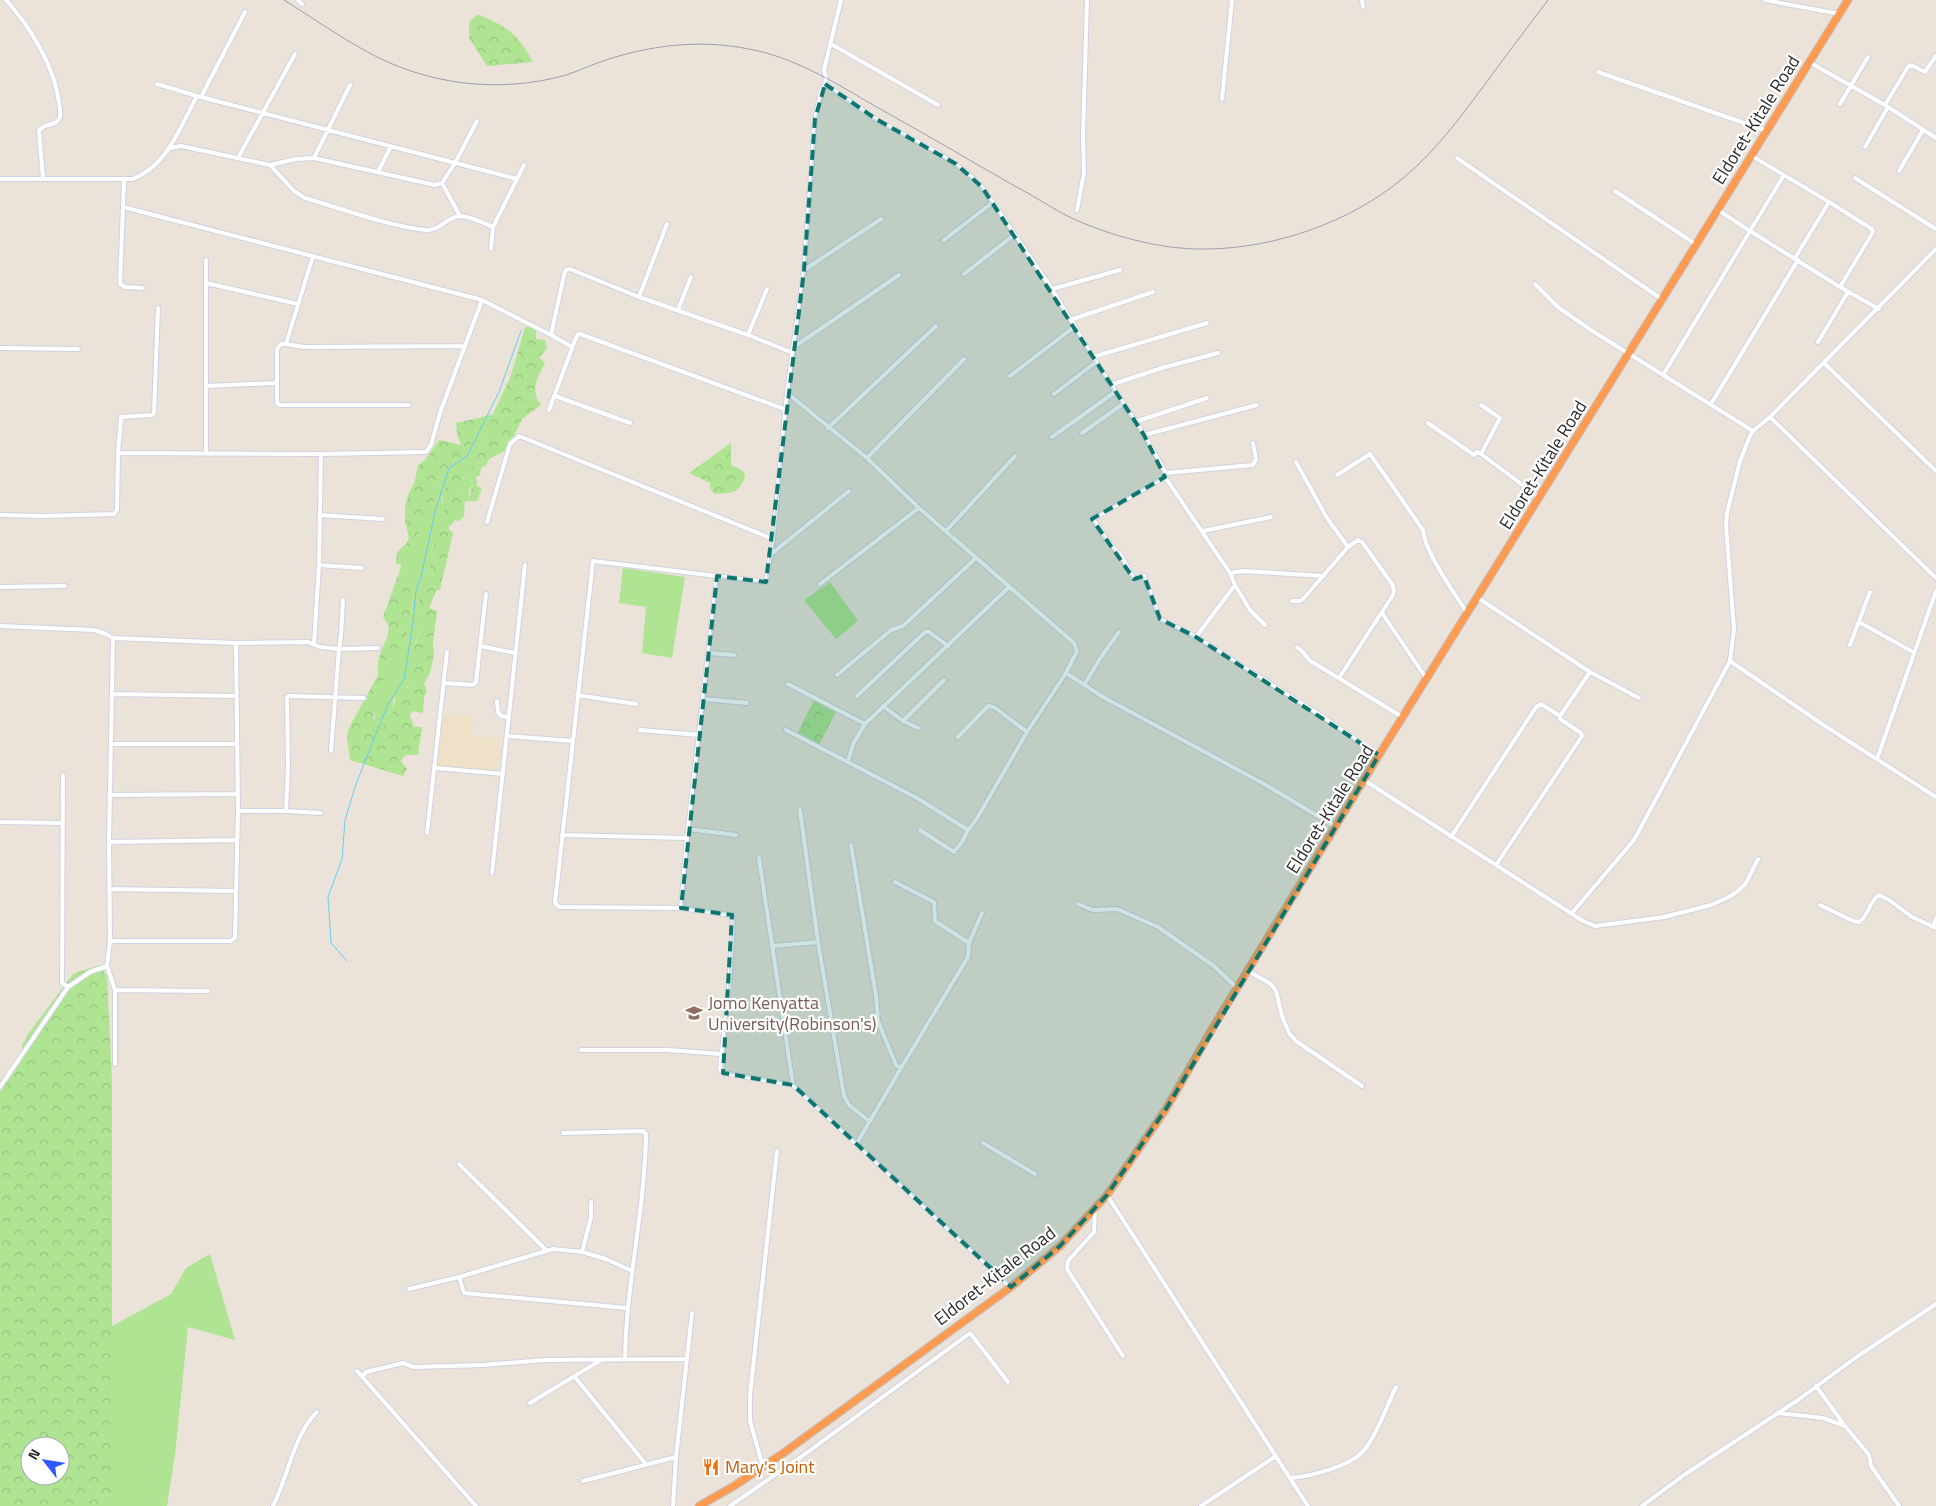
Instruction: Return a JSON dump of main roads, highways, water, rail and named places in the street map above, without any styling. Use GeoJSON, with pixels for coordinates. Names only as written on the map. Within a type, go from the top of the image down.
{"type":"FeatureCollection","features":[{"type":"Feature","properties":{"kind":"highway","name":"Eldoret-Kitale Road"},"geometry":{"type":"LineString","coordinates":[[699,1506],[763,1467],[1011,1286],[1060,1246],[1107,1195],[1166,1109],[1212,1029],[1364,780],[1428,680],[1848,0]]}},
{"type":"Feature","properties":{"kind":"waterway"},"geometry":{"type":"LineString","coordinates":[[347,961],[331,943],[328,897],[342,859],[345,820],[356,784],[388,704],[404,680],[416,590],[421,577],[435,512],[449,468],[467,456],[499,392],[521,331]]}},
{"type":"Feature","properties":{"kind":"railway"},"geometry":{"type":"LineString","coordinates":[[284,0],[334,32],[387,62],[437,78],[463,83],[489,85],[541,81],[566,75],[618,56],[674,45],[712,44],[765,53],[796,63],[825,78],[1059,212],[1117,235],[1162,246],[1193,249],[1260,244],[1286,238],[1336,220],[1382,194],[1414,169],[1446,135],[1548,0]]}},
{"type":"Feature","properties":{"kind":"place","name":"Jomo Kenyatta University(Robinson's)"},"geometry":{"type":"Point","coordinates":[694,1013]}},
{"type":"Feature","properties":{"kind":"place","name":"Mary's Joint"},"geometry":{"type":"Point","coordinates":[711,1467]}}]}
